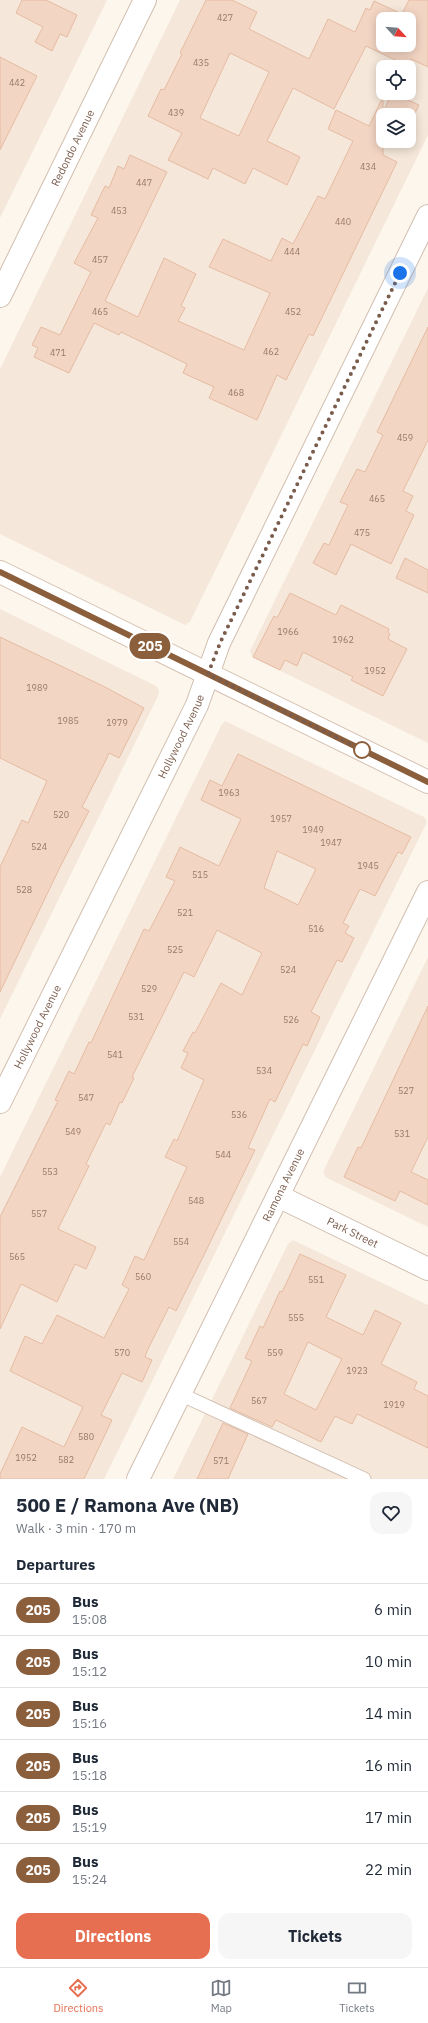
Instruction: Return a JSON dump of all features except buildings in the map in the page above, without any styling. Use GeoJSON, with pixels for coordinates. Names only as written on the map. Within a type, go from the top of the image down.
{"type":"FeatureCollection","features":[{"type":"Feature","properties":{"kind":"street","name":"Redondo Avenue"},"geometry":{"type":"LineString","coordinates":[[0,296],[145,0]]}},
{"type":"Feature","properties":{"kind":"street","name":"Hollywood Avenue"},"geometry":{"type":"LineString","coordinates":[[0,1102],[197,705],[220,643],[428,216]]}},
{"type":"Feature","properties":{"kind":"street"},"geometry":{"type":"LineString","coordinates":[[0,572],[428,782]]}},
{"type":"Feature","properties":{"kind":"street","name":"Ramona Avenue"},"geometry":{"type":"LineString","coordinates":[[138,1479],[428,892]]}},
{"type":"Feature","properties":{"kind":"street","name":"Park Street"},"geometry":{"type":"LineString","coordinates":[[278,1196],[428,1269]]}},
{"type":"Feature","properties":{"kind":"lane"},"geometry":{"type":"LineString","coordinates":[[180,1394],[364,1479]]}},
{"type":"Feature","properties":{"kind":"shaded area"},"geometry":{"type":"Polygon","coordinates":[[[0,0],[107,0],[0,218],[0,0]]]}},
{"type":"Feature","properties":{"kind":"shaded area"},"geometry":{"type":"Polygon","coordinates":[[[180,0],[428,0],[428,135],[190,622],[185,625],[0,534],[0,369],[180,0]]]}},
{"type":"Feature","properties":{"kind":"shaded area"},"geometry":{"type":"Polygon","coordinates":[[[428,288],[428,743],[252,657],[250,651],[428,288]]]}},
{"type":"Feature","properties":{"kind":"shaded area"},"geometry":{"type":"Polygon","coordinates":[[[0,609],[156,686],[159,690],[159,694],[0,1019],[0,609]]]}},
{"type":"Feature","properties":{"kind":"shaded area"},"geometry":{"type":"Polygon","coordinates":[[[225,721],[424,817],[427,822],[104,1479],[0,1479],[0,1177],[221,726],[225,721]]]}},
{"type":"Feature","properties":{"kind":"shaded area"},"geometry":{"type":"Polygon","coordinates":[[[428,957],[428,1227],[327,1178],[324,1174],[324,1170],[428,957]]]}},
{"type":"Feature","properties":{"kind":"shaded area"},"geometry":{"type":"Polygon","coordinates":[[[293,1240],[428,1305],[428,1479],[173,1479],[288,1244],[293,1240]]]}},
{"type":"Feature","properties":{"kind":"bus line","name":"205"},"geometry":{"type":"LineString","coordinates":[[0,572],[428,782]]}},
{"type":"Feature","properties":{"kind":"route"},"geometry":{"type":"LineString","coordinates":[[362,750],[208,674],[220,643],[400,273]]}}]}
